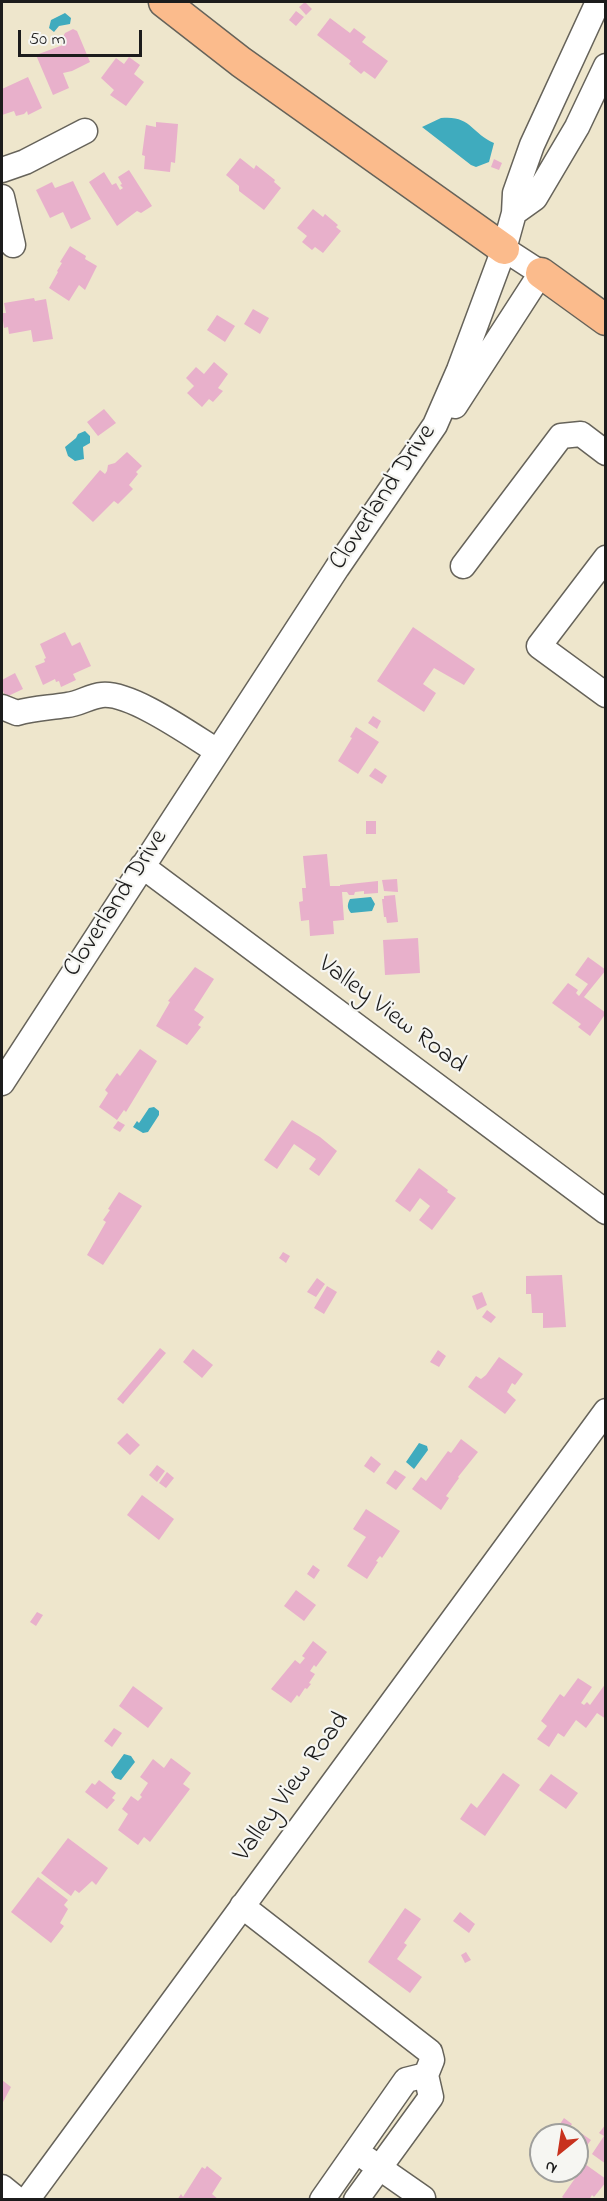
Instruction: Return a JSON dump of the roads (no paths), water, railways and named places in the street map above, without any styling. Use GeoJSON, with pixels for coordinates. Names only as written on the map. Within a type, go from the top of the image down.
{"type":"FeatureCollection","features":[{"type":"Feature","properties":{"kind":"main road"},"geometry":{"type":"LineString","coordinates":[[164,2],[241,62],[504,249]]}},
{"type":"Feature","properties":{"kind":"main road"},"geometry":{"type":"LineString","coordinates":[[541,273],[606,320]]}},
{"type":"Feature","properties":{"kind":"street","name":"Cloverland Drive"},"geometry":{"type":"LineString","coordinates":[[2,1083],[337,568],[435,424],[459,370],[504,249],[514,213],[515,193],[532,145],[599,10]]}},
{"type":"Feature","properties":{"kind":"street"},"geometry":{"type":"LineString","coordinates":[[514,213],[535,198],[577,127],[606,66]]}},
{"type":"Feature","properties":{"kind":"street"},"geometry":{"type":"LineString","coordinates":[[2,170],[25,162],[85,131]]}},
{"type":"Feature","properties":{"kind":"street"},"geometry":{"type":"LineString","coordinates":[[2,197],[13,244]]}},
{"type":"Feature","properties":{"kind":"street"},"geometry":{"type":"LineString","coordinates":[[422,445],[451,412],[541,273],[504,249]]}},
{"type":"Feature","properties":{"kind":"street"},"geometry":{"type":"LineString","coordinates":[[462,566],[561,436],[580,434],[606,453]]}},
{"type":"Feature","properties":{"kind":"street"},"geometry":{"type":"LineString","coordinates":[[603,568],[539,646],[606,695]]}},
{"type":"Feature","properties":{"kind":"street"},"geometry":{"type":"LineString","coordinates":[[2,707],[12,713],[17,713],[32,708],[68,705],[96,696],[116,696],[156,714],[217,751]]}},
{"type":"Feature","properties":{"kind":"street","name":"Valley View Road"},"geometry":{"type":"LineString","coordinates":[[142,866],[606,1212]]}},
{"type":"Feature","properties":{"kind":"street","name":"Valley View Road"},"geometry":{"type":"LineString","coordinates":[[27,2199],[606,1411]]}},
{"type":"Feature","properties":{"kind":"street"},"geometry":{"type":"LineString","coordinates":[[242,1906],[430,2052],[432,2060],[426,2075],[431,2097],[356,2199]]}},
{"type":"Feature","properties":{"kind":"street"},"geometry":{"type":"LineString","coordinates":[[322,2199],[406,2079],[426,2075]]}},
{"type":"Feature","properties":{"kind":"street"},"geometry":{"type":"LineString","coordinates":[[355,2151],[423,2198]]}},
{"type":"Feature","properties":{"kind":"street"},"geometry":{"type":"LineString","coordinates":[[2,2187],[18,2199]]}},
{"type":"Feature","properties":{"kind":"water"},"geometry":{"type":"Polygon","coordinates":[[[65,13],[71,18],[70,24],[59,26],[54,32],[49,28],[51,20],[65,13]]]}},
{"type":"Feature","properties":{"kind":"water"},"geometry":{"type":"Polygon","coordinates":[[[441,118],[459,119],[494,143],[489,162],[476,167],[471,165],[422,127],[441,118]]]}},
{"type":"Feature","properties":{"kind":"water"},"geometry":{"type":"Polygon","coordinates":[[[85,431],[90,436],[90,443],[83,447],[84,459],[75,461],[68,456],[65,447],[78,434],[85,431]]]}},
{"type":"Feature","properties":{"kind":"water"},"geometry":{"type":"Polygon","coordinates":[[[371,897],[375,904],[372,911],[351,913],[348,906],[350,899],[371,897]]]}},
{"type":"Feature","properties":{"kind":"water"},"geometry":{"type":"Polygon","coordinates":[[[154,1107],[159,1111],[159,1115],[148,1132],[143,1133],[133,1127],[137,1121],[139,1123],[149,1108],[154,1107]]]}},
{"type":"Feature","properties":{"kind":"water"},"geometry":{"type":"Polygon","coordinates":[[[419,1443],[427,1446],[428,1450],[414,1469],[406,1462],[419,1443]]]}},
{"type":"Feature","properties":{"kind":"water"},"geometry":{"type":"Polygon","coordinates":[[[124,1754],[131,1756],[135,1762],[121,1780],[115,1778],[111,1772],[124,1754]]]}}]}
